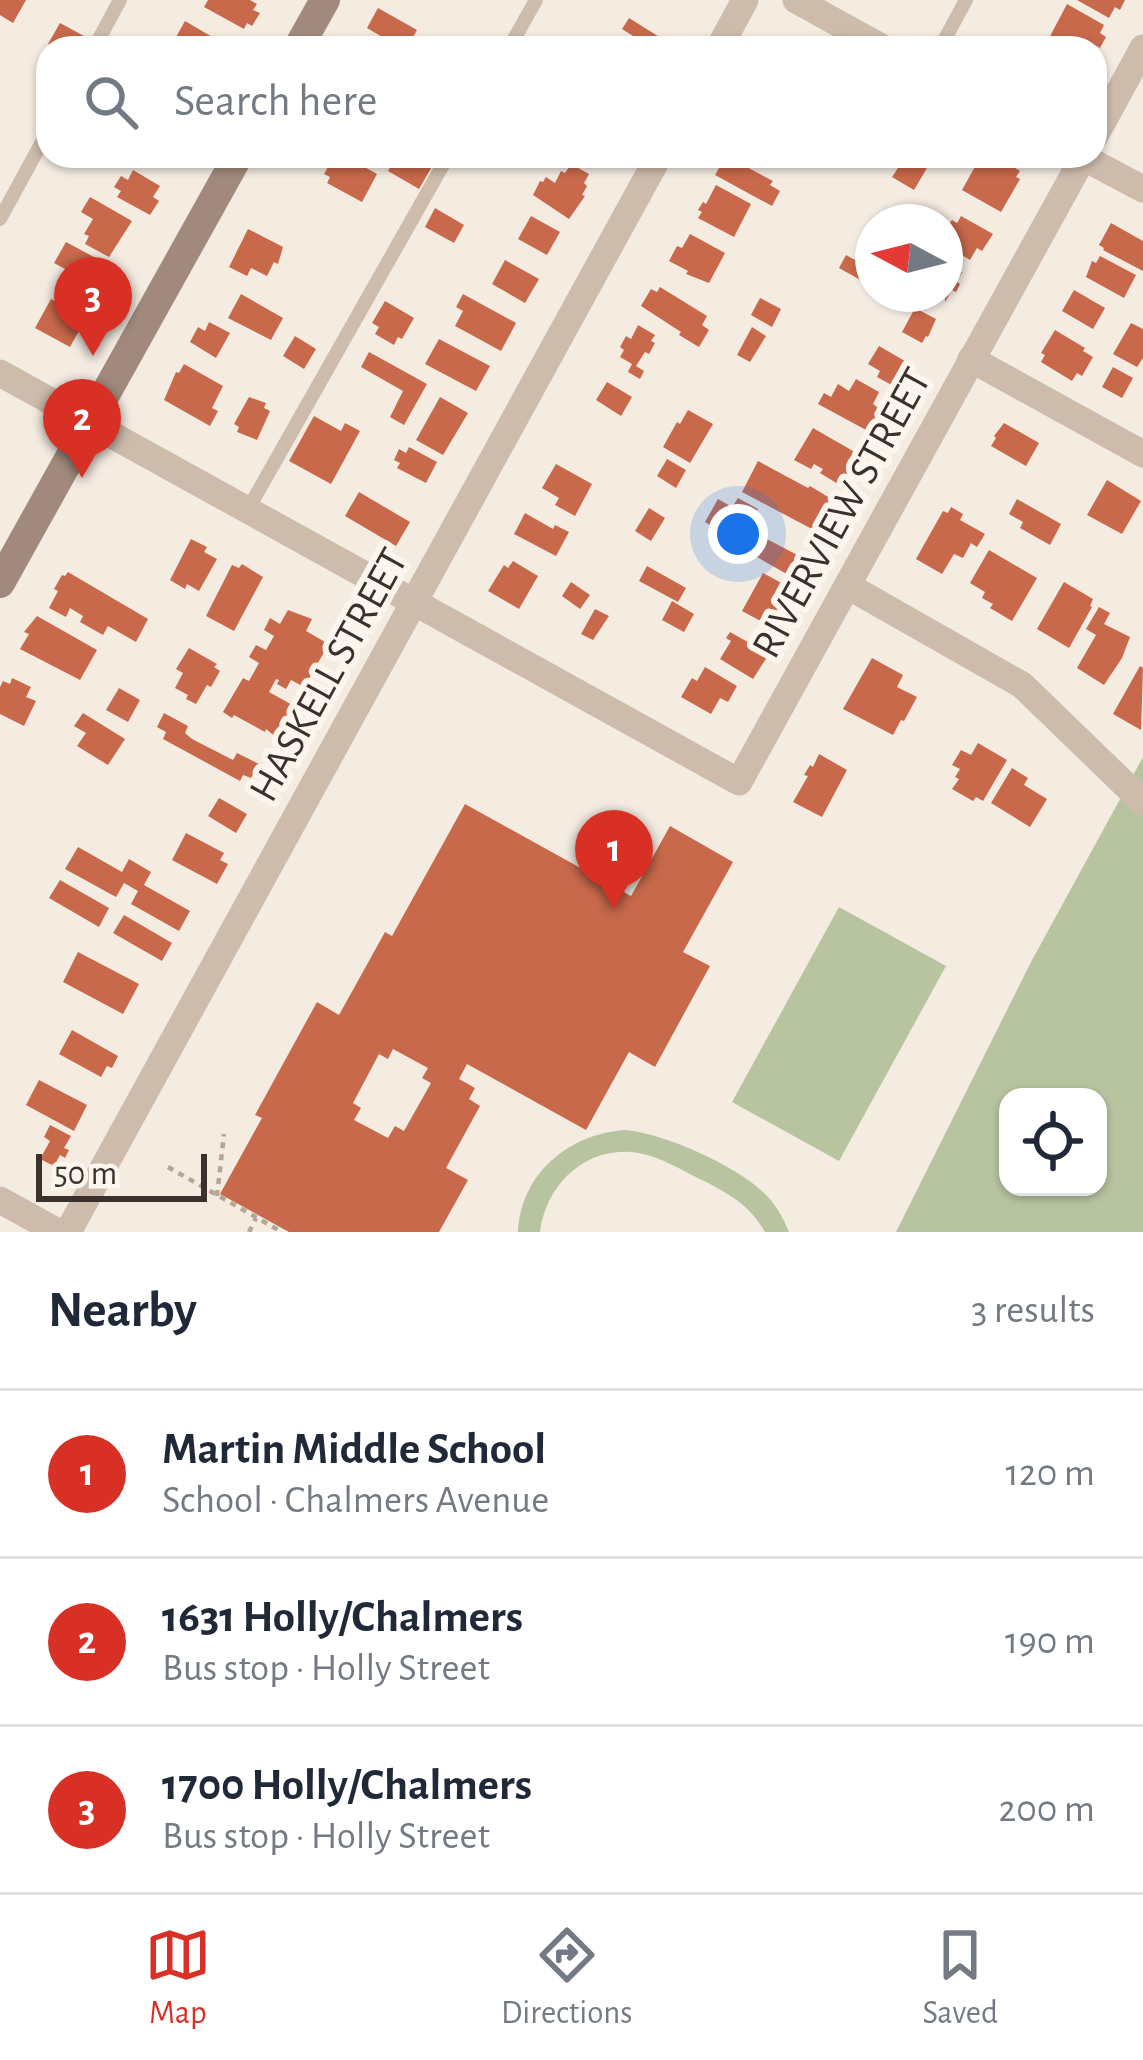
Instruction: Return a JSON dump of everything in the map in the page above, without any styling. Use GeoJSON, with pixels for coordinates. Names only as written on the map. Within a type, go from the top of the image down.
{"type":"FeatureCollection","features":[{"type":"Feature","properties":{"kind":"street"},"geometry":{"type":"LineString","coordinates":[[305,36],[325,0]]}},
{"type":"Feature","properties":{"kind":"street"},"geometry":{"type":"LineString","coordinates":[[725,36],[745,0]]}},
{"type":"Feature","properties":{"kind":"street"},"geometry":{"type":"LineString","coordinates":[[796,0],[861,36]]}},
{"type":"Feature","properties":{"kind":"street"},"geometry":{"type":"LineString","coordinates":[[1107,114],[1143,48]]}},
{"type":"Feature","properties":{"kind":"street"},"geometry":{"type":"LineString","coordinates":[[0,583],[231,168]]}},
{"type":"Feature","properties":{"kind":"street","name":"HASKELL STREET"},"geometry":{"type":"LineString","coordinates":[[68,1232],[652,168]]}},
{"type":"Feature","properties":{"kind":"street","name":"RIVERVIEW STREET"},"geometry":{"type":"LineString","coordinates":[[414,602],[739,782],[1076,168]]}},
{"type":"Feature","properties":{"kind":"street"},"geometry":{"type":"LineString","coordinates":[[1105,168],[1143,189]]}},
{"type":"Feature","properties":{"kind":"street"},"geometry":{"type":"LineString","coordinates":[[971,359],[1143,454]]}},
{"type":"Feature","properties":{"kind":"street"},"geometry":{"type":"LineString","coordinates":[[0,373],[414,602]]}},
{"type":"Feature","properties":{"kind":"street"},"geometry":{"type":"LineString","coordinates":[[848,586],[1022,686],[1143,802]]}},
{"type":"Feature","properties":{"kind":"street"},"geometry":{"type":"LineString","coordinates":[[0,1200],[58,1232]]}},
{"type":"Feature","properties":{"kind":"lane"},"geometry":{"type":"LineString","coordinates":[[100,36],[120,0]]}},
{"type":"Feature","properties":{"kind":"lane"},"geometry":{"type":"LineString","coordinates":[[516,36],[536,0]]}},
{"type":"Feature","properties":{"kind":"lane"},"geometry":{"type":"LineString","coordinates":[[946,36],[966,0]]}},
{"type":"Feature","properties":{"kind":"lane"},"geometry":{"type":"LineString","coordinates":[[0,219],[36,153]]}},
{"type":"Feature","properties":{"kind":"lane"},"geometry":{"type":"LineString","coordinates":[[247,511],[441,168]]}},
{"type":"Feature","properties":{"kind":"path"},"geometry":{"type":"LineString","coordinates":[[218,1196],[224,1133]]}},
{"type":"Feature","properties":{"kind":"path"},"geometry":{"type":"LineString","coordinates":[[168,1167],[282,1232]]}},
{"type":"Feature","properties":{"kind":"path"},"geometry":{"type":"LineString","coordinates":[[249,1232],[256,1218]]}},
{"type":"Feature","properties":{"kind":"green space"},"geometry":{"type":"Polygon","coordinates":[[[1143,757],[1143,1232],[896,1232],[1031,962],[1143,757]]]}},
{"type":"Feature","properties":{"kind":"green space"},"geometry":{"type":"Polygon","coordinates":[[[839,907],[946,966],[839,1161],[732,1102],[839,907]]]}},
{"type":"Feature","properties":{"kind":"green space"},"geometry":{"type":"Polygon","coordinates":[[[625,1130],[678,1144],[735,1171],[767,1196],[789,1232],[765,1232],[737,1201],[671,1164],[620,1152],[587,1161],[573,1171],[551,1198],[540,1232],[518,1232],[528,1192],[552,1160],[585,1139],[625,1130]]]}},
{"type":"Feature","properties":{"kind":"building"},"geometry":{"type":"Polygon","coordinates":[[[0,0],[26,0],[13,23],[0,15],[0,0]]]}},
{"type":"Feature","properties":{"kind":"building"},"geometry":{"type":"Polygon","coordinates":[[[208,0],[250,0],[257,4],[253,10],[260,13],[244,29],[204,7],[208,0]]]}},
{"type":"Feature","properties":{"kind":"building"},"geometry":{"type":"Polygon","coordinates":[[[1077,0],[1125,0],[1109,18],[1077,0]]]}},
{"type":"Feature","properties":{"kind":"building"},"geometry":{"type":"Polygon","coordinates":[[[1067,4],[1104,25],[1100,33],[1104,36],[1050,36],[1067,4]]]}},
{"type":"Feature","properties":{"kind":"building"},"geometry":{"type":"Polygon","coordinates":[[[378,8],[417,30],[414,36],[381,36],[367,28],[378,8]]]}},
{"type":"Feature","properties":{"kind":"building"},"geometry":{"type":"Polygon","coordinates":[[[629,18],[658,36],[633,36],[622,29],[629,18]]]}},
{"type":"Feature","properties":{"kind":"building"},"geometry":{"type":"Polygon","coordinates":[[[185,21],[211,36],[177,36],[185,21]]]}},
{"type":"Feature","properties":{"kind":"building"},"geometry":{"type":"Polygon","coordinates":[[[60,23],[84,36],[53,36],[60,23]]]}},
{"type":"Feature","properties":{"kind":"building"},"geometry":{"type":"Polygon","coordinates":[[[327,168],[366,168],[377,174],[362,202],[327,183],[330,177],[324,174],[327,168]]]}},
{"type":"Feature","properties":{"kind":"building"},"geometry":{"type":"Polygon","coordinates":[[[390,168],[431,168],[419,189],[390,168]]]}},
{"type":"Feature","properties":{"kind":"building"},"geometry":{"type":"Polygon","coordinates":[[[578,168],[589,174],[585,196],[569,219],[533,195],[540,181],[546,177],[555,183],[561,171],[578,168]]]}},
{"type":"Feature","properties":{"kind":"building"},"geometry":{"type":"Polygon","coordinates":[[[719,168],[749,168],[773,181],[770,185],[780,191],[772,206],[715,175],[719,168]]]}},
{"type":"Feature","properties":{"kind":"building"},"geometry":{"type":"Polygon","coordinates":[[[898,168],[927,168],[914,190],[892,177],[898,168]]]}},
{"type":"Feature","properties":{"kind":"building"},"geometry":{"type":"Polygon","coordinates":[[[974,168],[1020,171],[1001,212],[962,190],[974,168]]]}},
{"type":"Feature","properties":{"kind":"building"},"geometry":{"type":"Polygon","coordinates":[[[133,170],[160,186],[153,197],[159,201],[150,215],[117,197],[121,191],[114,187],[121,176],[128,180],[133,170]]]}},
{"type":"Feature","properties":{"kind":"building"},"geometry":{"type":"Polygon","coordinates":[[[716,185],[751,204],[734,237],[698,218],[702,212],[698,210],[716,185]]]}},
{"type":"Feature","properties":{"kind":"building"},"geometry":{"type":"Polygon","coordinates":[[[90,197],[132,221],[109,257],[85,244],[89,236],[84,234],[93,219],[81,212],[90,197]]]}},
{"type":"Feature","properties":{"kind":"building"},"geometry":{"type":"Polygon","coordinates":[[[435,208],[464,225],[454,243],[425,227],[435,208]]]}},
{"type":"Feature","properties":{"kind":"building"},"geometry":{"type":"Polygon","coordinates":[[[531,216],[560,232],[547,255],[518,239],[531,216]]]}},
{"type":"Feature","properties":{"kind":"building"},"geometry":{"type":"Polygon","coordinates":[[[963,217],[993,234],[970,260],[963,256],[963,217]]]}},
{"type":"Feature","properties":{"kind":"building"},"geometry":{"type":"Polygon","coordinates":[[[1111,223],[1143,241],[1143,271],[1099,245],[1111,223]]]}},
{"type":"Feature","properties":{"kind":"building"},"geometry":{"type":"Polygon","coordinates":[[[248,229],[283,247],[278,264],[274,262],[267,276],[251,268],[247,276],[229,267],[248,229]]]}},
{"type":"Feature","properties":{"kind":"building"},"geometry":{"type":"Polygon","coordinates":[[[690,234],[725,253],[709,283],[669,261],[690,234]]]}},
{"type":"Feature","properties":{"kind":"building"},"geometry":{"type":"Polygon","coordinates":[[[66,242],[107,264],[110,270],[98,292],[91,294],[74,284],[78,276],[54,263],[66,242]]]}},
{"type":"Feature","properties":{"kind":"building"},"geometry":{"type":"Polygon","coordinates":[[[846,255],[855,260],[855,277],[839,268],[846,255]]]}},
{"type":"Feature","properties":{"kind":"building"},"geometry":{"type":"Polygon","coordinates":[[[1100,256],[1136,275],[1124,298],[1086,277],[1092,261],[1096,263],[1100,256]]]}},
{"type":"Feature","properties":{"kind":"building"},"geometry":{"type":"Polygon","coordinates":[[[505,260],[539,279],[525,303],[492,284],[505,260]]]}},
{"type":"Feature","properties":{"kind":"building"},"geometry":{"type":"Polygon","coordinates":[[[660,287],[707,316],[702,325],[709,330],[699,347],[641,306],[651,289],[657,292],[660,287]]]}},
{"type":"Feature","properties":{"kind":"building"},"geometry":{"type":"Polygon","coordinates":[[[1074,290],[1105,308],[1093,329],[1062,311],[1074,290]]]}},
{"type":"Feature","properties":{"kind":"building"},"geometry":{"type":"Polygon","coordinates":[[[241,294],[283,318],[271,340],[228,318],[241,294]]]}},
{"type":"Feature","properties":{"kind":"building"},"geometry":{"type":"Polygon","coordinates":[[[463,294],[516,323],[501,351],[455,326],[463,311],[456,307],[463,294]]]}},
{"type":"Feature","properties":{"kind":"building"},"geometry":{"type":"Polygon","coordinates":[[[760,298],[781,309],[772,327],[751,315],[760,298]]]}},
{"type":"Feature","properties":{"kind":"building"},"geometry":{"type":"Polygon","coordinates":[[[51,299],[86,318],[70,347],[35,328],[51,299]]]}},
{"type":"Feature","properties":{"kind":"building"},"geometry":{"type":"Polygon","coordinates":[[[385,301],[414,318],[394,345],[375,334],[379,327],[372,323],[385,301]]]}},
{"type":"Feature","properties":{"kind":"building"},"geometry":{"type":"Polygon","coordinates":[[[913,312],[936,319],[922,343],[902,332],[913,312]]]}},
{"type":"Feature","properties":{"kind":"building"},"geometry":{"type":"Polygon","coordinates":[[[209,322],[230,333],[216,358],[190,342],[198,327],[205,331],[209,322]]]}},
{"type":"Feature","properties":{"kind":"building"},"geometry":{"type":"Polygon","coordinates":[[[1131,323],[1143,329],[1143,358],[1137,367],[1113,354],[1131,323]]]}},
{"type":"Feature","properties":{"kind":"building"},"geometry":{"type":"Polygon","coordinates":[[[638,325],[655,335],[649,354],[645,352],[636,366],[644,371],[640,379],[628,372],[632,364],[620,357],[626,336],[631,339],[638,325]]]}},
{"type":"Feature","properties":{"kind":"building"},"geometry":{"type":"Polygon","coordinates":[[[752,327],[766,336],[750,362],[737,355],[752,327]]]}},
{"type":"Feature","properties":{"kind":"building"},"geometry":{"type":"Polygon","coordinates":[[[1055,330],[1093,357],[1082,376],[1077,373],[1072,381],[1041,362],[1045,355],[1041,353],[1055,330]]]}},
{"type":"Feature","properties":{"kind":"building"},"geometry":{"type":"Polygon","coordinates":[[[295,336],[316,349],[304,369],[283,356],[295,336]]]}},
{"type":"Feature","properties":{"kind":"building"},"geometry":{"type":"Polygon","coordinates":[[[439,339],[490,366],[476,391],[425,364],[439,339]]]}},
{"type":"Feature","properties":{"kind":"building"},"geometry":{"type":"Polygon","coordinates":[[[879,346],[910,364],[897,388],[877,377],[880,371],[868,364],[879,346]]]}},
{"type":"Feature","properties":{"kind":"building"},"geometry":{"type":"Polygon","coordinates":[[[369,352],[427,384],[404,425],[390,417],[403,391],[361,367],[369,352]]]}},
{"type":"Feature","properties":{"kind":"building"},"geometry":{"type":"Polygon","coordinates":[[[184,364],[223,386],[212,408],[218,411],[210,426],[164,400],[184,364]]]}},
{"type":"Feature","properties":{"kind":"building"},"geometry":{"type":"Polygon","coordinates":[[[1113,367],[1133,378],[1122,398],[1102,387],[1113,367]]]}},
{"type":"Feature","properties":{"kind":"building"},"geometry":{"type":"Polygon","coordinates":[[[856,379],[879,392],[873,404],[890,417],[879,437],[818,404],[824,393],[831,397],[838,384],[849,391],[856,379]]]}},
{"type":"Feature","properties":{"kind":"building"},"geometry":{"type":"Polygon","coordinates":[[[607,382],[632,397],[621,416],[596,400],[607,382]]]}},
{"type":"Feature","properties":{"kind":"building"},"geometry":{"type":"Polygon","coordinates":[[[249,397],[266,403],[264,408],[270,411],[257,440],[237,432],[239,427],[234,424],[249,397]]]}},
{"type":"Feature","properties":{"kind":"building"},"geometry":{"type":"Polygon","coordinates":[[[440,397],[468,413],[443,455],[416,440],[440,397]]]}},
{"type":"Feature","properties":{"kind":"building"},"geometry":{"type":"Polygon","coordinates":[[[688,410],[713,424],[690,463],[663,447],[688,410]]]}},
{"type":"Feature","properties":{"kind":"building"},"geometry":{"type":"Polygon","coordinates":[[[314,416],[341,431],[345,423],[360,431],[331,484],[289,461],[314,416]]]}},
{"type":"Feature","properties":{"kind":"building"},"geometry":{"type":"Polygon","coordinates":[[[1004,423],[1039,443],[1026,466],[991,446],[1004,423]]]}},
{"type":"Feature","properties":{"kind":"building"},"geometry":{"type":"Polygon","coordinates":[[[813,428],[860,455],[843,487],[814,464],[811,469],[794,460],[813,428]]]}},
{"type":"Feature","properties":{"kind":"building"},"geometry":{"type":"Polygon","coordinates":[[[409,447],[437,462],[426,483],[397,468],[400,463],[394,460],[399,449],[406,453],[409,447]]]}},
{"type":"Feature","properties":{"kind":"building"},"geometry":{"type":"Polygon","coordinates":[[[667,459],[686,470],[676,488],[657,476],[667,459]]]}},
{"type":"Feature","properties":{"kind":"building"},"geometry":{"type":"Polygon","coordinates":[[[758,461],[843,506],[827,537],[742,492],[758,461]]]}},
{"type":"Feature","properties":{"kind":"building"},"geometry":{"type":"Polygon","coordinates":[[[556,464],[592,484],[575,516],[555,505],[559,498],[542,488],[556,464]]]}},
{"type":"Feature","properties":{"kind":"building"},"geometry":{"type":"Polygon","coordinates":[[[1107,480],[1141,501],[1122,534],[1087,515],[1107,480]]]}},
{"type":"Feature","properties":{"kind":"building"},"geometry":{"type":"Polygon","coordinates":[[[359,492],[410,522],[396,546],[345,516],[359,492]]]}},
{"type":"Feature","properties":{"kind":"building"},"geometry":{"type":"Polygon","coordinates":[[[738,498],[758,509],[753,517],[765,524],[759,535],[803,558],[792,577],[705,522],[718,499],[732,507],[738,498]]]}},
{"type":"Feature","properties":{"kind":"building"},"geometry":{"type":"Polygon","coordinates":[[[1017,499],[1061,524],[1050,545],[1020,528],[1023,522],[1009,514],[1017,499]]]}},
{"type":"Feature","properties":{"kind":"building"},"geometry":{"type":"Polygon","coordinates":[[[951,507],[963,514],[960,520],[985,534],[977,547],[971,543],[963,558],[954,554],[942,574],[916,559],[943,511],[948,513],[951,507]]]}},
{"type":"Feature","properties":{"kind":"building"},"geometry":{"type":"Polygon","coordinates":[[[649,508],[665,518],[651,541],[635,531],[649,508]]]}},
{"type":"Feature","properties":{"kind":"building"},"geometry":{"type":"Polygon","coordinates":[[[525,513],[569,532],[556,556],[514,534],[525,513]]]}},
{"type":"Feature","properties":{"kind":"building"},"geometry":{"type":"Polygon","coordinates":[[[191,539],[217,559],[199,591],[170,580],[191,539]]]}},
{"type":"Feature","properties":{"kind":"building"},"geometry":{"type":"Polygon","coordinates":[[[989,550],[1037,578],[1012,621],[990,608],[993,604],[982,598],[985,592],[970,583],[989,550]]]}},
{"type":"Feature","properties":{"kind":"building"},"geometry":{"type":"Polygon","coordinates":[[[513,561],[538,576],[519,609],[488,591],[504,565],[508,568],[513,561]]]}},
{"type":"Feature","properties":{"kind":"building"},"geometry":{"type":"Polygon","coordinates":[[[242,564],[263,577],[234,631],[206,616],[232,565],[239,568],[242,564]]]}},
{"type":"Feature","properties":{"kind":"building"},"geometry":{"type":"Polygon","coordinates":[[[647,566],[686,588],[678,602],[639,581],[647,566]]]}},
{"type":"Feature","properties":{"kind":"building"},"geometry":{"type":"Polygon","coordinates":[[[68,572],[148,619],[136,642],[108,626],[103,635],[80,622],[83,616],[70,608],[66,617],[49,608],[58,591],[54,589],[68,572]]]}},
{"type":"Feature","properties":{"kind":"building"},"geometry":{"type":"Polygon","coordinates":[[[763,573],[787,586],[780,599],[784,601],[768,625],[742,611],[763,573]]]}},
{"type":"Feature","properties":{"kind":"building"},"geometry":{"type":"Polygon","coordinates":[[[571,582],[590,595],[580,609],[562,596],[571,582]]]}},
{"type":"Feature","properties":{"kind":"building"},"geometry":{"type":"Polygon","coordinates":[[[1064,582],[1093,599],[1069,648],[1037,629],[1064,582]]]}},
{"type":"Feature","properties":{"kind":"building"},"geometry":{"type":"Polygon","coordinates":[[[672,601],[694,614],[684,632],[662,620],[672,601]]]}},
{"type":"Feature","properties":{"kind":"building"},"geometry":{"type":"Polygon","coordinates":[[[1099,607],[1110,613],[1104,624],[1130,637],[1104,685],[1077,668],[1096,635],[1086,629],[1099,607]]]}},
{"type":"Feature","properties":{"kind":"building"},"geometry":{"type":"Polygon","coordinates":[[[595,609],[609,616],[593,640],[581,634],[595,609]]]}},
{"type":"Feature","properties":{"kind":"building"},"geometry":{"type":"Polygon","coordinates":[[[288,610],[312,619],[306,631],[325,642],[322,647],[326,649],[304,687],[291,680],[286,689],[276,679],[269,692],[294,706],[277,738],[223,712],[243,678],[249,681],[259,663],[249,657],[256,645],[266,650],[274,636],[264,630],[270,618],[280,624],[288,610]]]}},
{"type":"Feature","properties":{"kind":"building"},"geometry":{"type":"Polygon","coordinates":[[[37,616],[97,650],[80,680],[20,649],[29,634],[24,632],[37,616]]]}},
{"type":"Feature","properties":{"kind":"building"},"geometry":{"type":"Polygon","coordinates":[[[730,632],[769,654],[753,679],[720,659],[731,641],[726,638],[730,632]]]}},
{"type":"Feature","properties":{"kind":"building"},"geometry":{"type":"Polygon","coordinates":[[[189,648],[217,664],[214,667],[220,671],[196,704],[175,688],[183,673],[176,669],[189,648]]]}},
{"type":"Feature","properties":{"kind":"building"},"geometry":{"type":"Polygon","coordinates":[[[872,658],[903,675],[897,687],[917,697],[893,735],[843,709],[872,658]]]}},
{"type":"Feature","properties":{"kind":"building"},"geometry":{"type":"Polygon","coordinates":[[[1140,666],[1143,668],[1141,730],[1113,714],[1140,666]]]}},
{"type":"Feature","properties":{"kind":"building"},"geometry":{"type":"Polygon","coordinates":[[[705,667],[737,686],[728,702],[720,698],[711,714],[681,697],[705,667]]]}},
{"type":"Feature","properties":{"kind":"building"},"geometry":{"type":"Polygon","coordinates":[[[12,678],[31,687],[26,697],[36,701],[24,726],[0,714],[0,687],[12,678]]]}},
{"type":"Feature","properties":{"kind":"building"},"geometry":{"type":"Polygon","coordinates":[[[119,688],[140,700],[128,722],[106,710],[119,688]]]}},
{"type":"Feature","properties":{"kind":"building"},"geometry":{"type":"Polygon","coordinates":[[[83,713],[125,739],[108,765],[77,746],[86,733],[74,726],[83,713]]]}},
{"type":"Feature","properties":{"kind":"building"},"geometry":{"type":"Polygon","coordinates":[[[164,713],[188,726],[185,733],[192,739],[233,760],[237,753],[259,764],[251,778],[243,775],[240,781],[163,739],[166,732],[157,727],[164,713]]]}},
{"type":"Feature","properties":{"kind":"building"},"geometry":{"type":"Polygon","coordinates":[[[978,743],[1007,760],[983,801],[976,797],[973,801],[952,789],[960,769],[952,765],[961,750],[971,755],[978,743]]]}},
{"type":"Feature","properties":{"kind":"building"},"geometry":{"type":"Polygon","coordinates":[[[819,754],[847,770],[822,817],[793,802],[819,754]]]}},
{"type":"Feature","properties":{"kind":"building"},"geometry":{"type":"Polygon","coordinates":[[[1012,768],[1028,778],[1024,785],[1047,799],[1030,827],[991,803],[1012,768]]]}},
{"type":"Feature","properties":{"kind":"building"},"geometry":{"type":"Polygon","coordinates":[[[219,798],[247,814],[236,833],[208,816],[219,798]]]}},
{"type":"Feature","properties":{"kind":"building"},"geometry":{"type":"Polygon","coordinates":[[[465,804],[631,896],[670,826],[733,862],[683,952],[710,966],[655,1067],[629,1052],[586,1130],[467,1064],[459,1079],[475,1088],[469,1099],[480,1106],[446,1168],[468,1180],[439,1232],[289,1232],[220,1194],[262,1118],[255,1115],[317,1002],[339,1015],[385,932],[392,936],[465,804]],[[393,1049],[388,1059],[379,1054],[353,1103],[361,1108],[354,1120],[388,1138],[395,1126],[404,1131],[431,1083],[422,1078],[428,1068],[393,1049]]]}},
{"type":"Feature","properties":{"kind":"building"},"geometry":{"type":"Polygon","coordinates":[[[186,833],[224,853],[220,860],[228,864],[217,884],[172,860],[186,833]]]}},
{"type":"Feature","properties":{"kind":"building"},"geometry":{"type":"Polygon","coordinates":[[[78,847],[122,872],[129,859],[151,872],[144,885],[190,911],[179,931],[131,904],[138,891],[124,883],[116,897],[65,869],[78,847]]]}},
{"type":"Feature","properties":{"kind":"building"},"geometry":{"type":"Polygon","coordinates":[[[60,880],[109,908],[99,927],[49,898],[60,880]]]}},
{"type":"Feature","properties":{"kind":"building"},"geometry":{"type":"Polygon","coordinates":[[[124,915],[172,943],[162,961],[113,933],[124,915]]]}},
{"type":"Feature","properties":{"kind":"building"},"geometry":{"type":"Polygon","coordinates":[[[78,952],[139,984],[123,1014],[63,982],[78,952]]]}},
{"type":"Feature","properties":{"kind":"building"},"geometry":{"type":"Polygon","coordinates":[[[72,1030],[118,1056],[101,1077],[59,1054],[72,1030]]]}},
{"type":"Feature","properties":{"kind":"building"},"geometry":{"type":"Polygon","coordinates":[[[39,1080],[87,1105],[74,1131],[26,1105],[39,1080]]]}},
{"type":"Feature","properties":{"kind":"building"},"geometry":{"type":"Polygon","coordinates":[[[50,1125],[71,1136],[65,1158],[60,1155],[54,1166],[40,1159],[50,1141],[44,1137],[50,1125]]]}},
{"type":"Feature","properties":{"kind":"place","name":"1700 Holly/Chalmers"},"geometry":{"type":"Point","coordinates":[93,356]}},
{"type":"Feature","properties":{"kind":"place","name":"1631 Holly/Chalmers"},"geometry":{"type":"Point","coordinates":[82,478]}},
{"type":"Feature","properties":{"kind":"place","name":"Martin Middle School"},"geometry":{"type":"Point","coordinates":[614,909]}}]}
